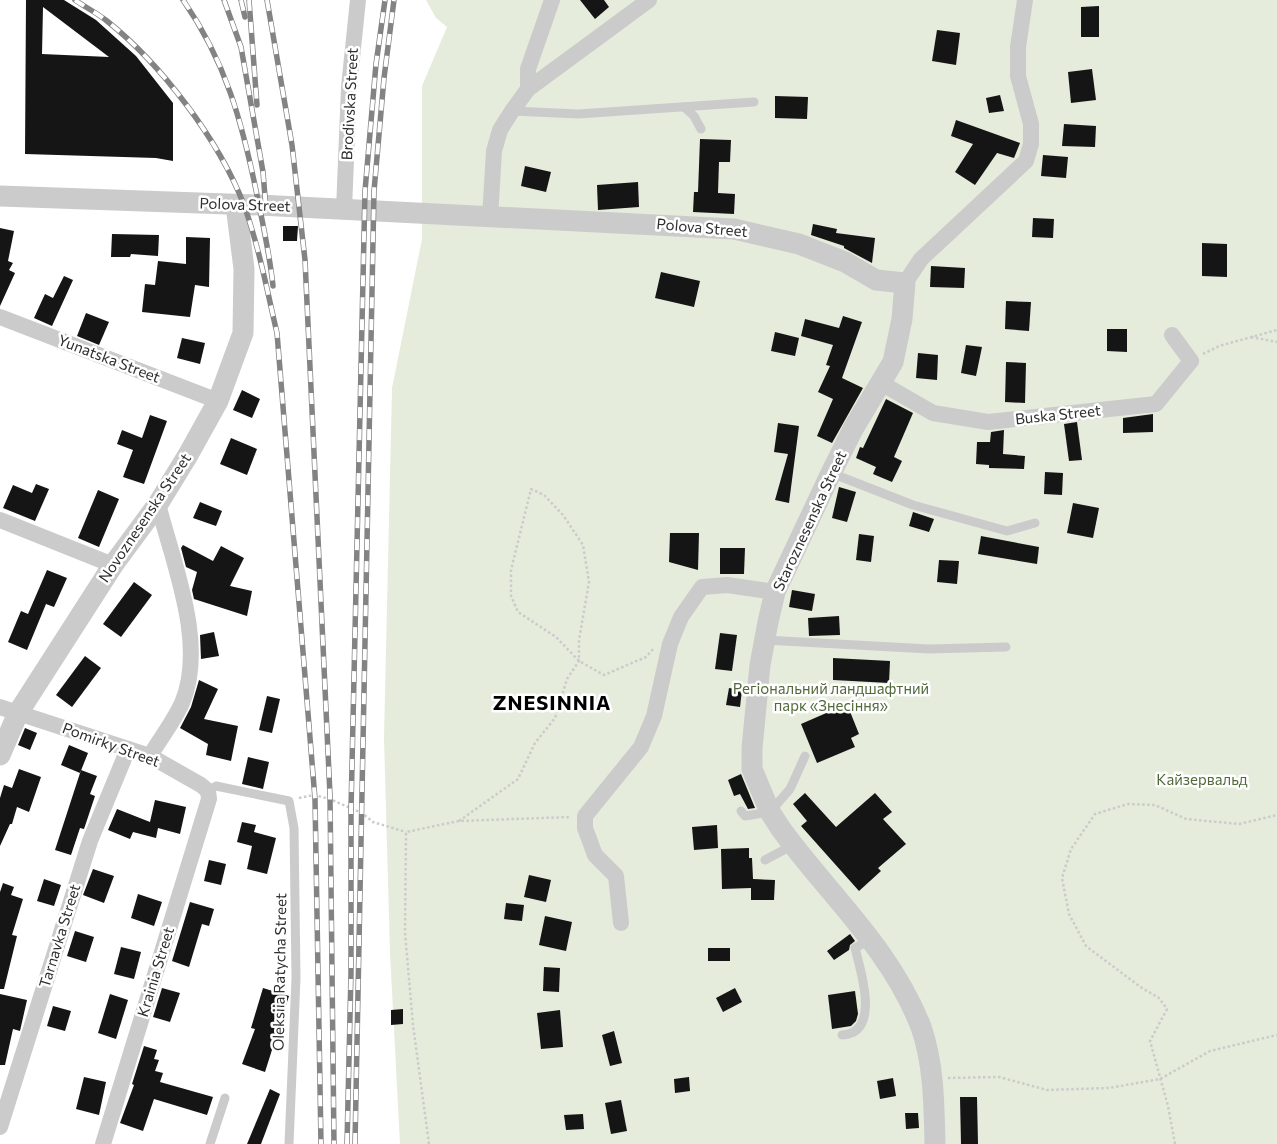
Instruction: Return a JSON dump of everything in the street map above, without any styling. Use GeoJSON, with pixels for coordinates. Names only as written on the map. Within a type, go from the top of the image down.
{"type":"FeatureCollection","features":[{"type":"Feature","properties":{"kind":"street","name":"Brodivska Street"},"geometry":{"type":"LineString","coordinates":[[344,209],[349,87],[358,0]]}},
{"type":"Feature","properties":{"kind":"street"},"geometry":{"type":"LineString","coordinates":[[528,89],[528,70],[552,0]]}},
{"type":"Feature","properties":{"kind":"street"},"geometry":{"type":"LineString","coordinates":[[490,218],[494,152],[500,130],[528,89],[649,0]]}},
{"type":"Feature","properties":{"kind":"street"},"geometry":{"type":"LineString","coordinates":[[904,283],[921,259],[1026,161],[1031,144],[1031,124],[1018,76],[1018,47],[1025,0]]}},
{"type":"Feature","properties":{"kind":"street","name":"Polova Street"},"geometry":{"type":"LineString","coordinates":[[0,196],[344,209],[490,218],[734,229],[798,244],[845,262],[876,280],[904,283]]}},
{"type":"Feature","properties":{"kind":"street","name":"Novoznesenska Street"},"geometry":{"type":"LineString","coordinates":[[0,755],[9,710],[158,504],[218,401],[243,333],[244,269],[236,205]]}},
{"type":"Feature","properties":{"kind":"street"},"geometry":{"type":"LineString","coordinates":[[876,280],[902,319]]}},
{"type":"Feature","properties":{"kind":"street","name":"Staroznesenska Street"},"geometry":{"type":"LineString","coordinates":[[904,283],[902,319],[894,362],[853,429],[775,592],[765,640],[755,712],[752,770],[770,812],[793,845],[871,939],[899,980],[921,1028],[933,1078],[935,1144]]}},
{"type":"Feature","properties":{"kind":"street","name":"Yunatska Street"},"geometry":{"type":"LineString","coordinates":[[0,317],[218,401]]}},
{"type":"Feature","properties":{"kind":"street"},"geometry":{"type":"LineString","coordinates":[[1172,335],[1190,361]]}},
{"type":"Feature","properties":{"kind":"street","name":"Buska Street"},"geometry":{"type":"LineString","coordinates":[[882,383],[933,413],[988,422],[1156,404],[1190,361]]}},
{"type":"Feature","properties":{"kind":"street"},"geometry":{"type":"LineString","coordinates":[[150,756],[182,702],[191,666],[191,628],[158,504]]}},
{"type":"Feature","properties":{"kind":"street"},"geometry":{"type":"LineString","coordinates":[[0,520],[113,565]]}},
{"type":"Feature","properties":{"kind":"street"},"geometry":{"type":"LineString","coordinates":[[621,923],[616,876],[595,855],[585,828],[585,816],[640,747],[654,716],[670,644],[681,618],[702,587],[727,584],[775,592]]}},
{"type":"Feature","properties":{"kind":"street","name":"Pomirky Street"},"geometry":{"type":"LineString","coordinates":[[9,710],[150,756],[201,785],[209,795]]}},
{"type":"Feature","properties":{"kind":"street","name":"Tarnavka Street"},"geometry":{"type":"LineString","coordinates":[[0,1127],[90,840],[128,749]]}},
{"type":"Feature","properties":{"kind":"street","name":"Krainia Street"},"geometry":{"type":"LineString","coordinates":[[103,1144],[209,795]]}},
{"type":"Feature","properties":{"kind":"lane"},"geometry":{"type":"LineString","coordinates":[[512,111],[578,114],[754,102]]}},
{"type":"Feature","properties":{"kind":"lane"},"geometry":{"type":"LineString","coordinates":[[685,108],[694,116],[701,129]]}},
{"type":"Feature","properties":{"kind":"lane"},"geometry":{"type":"LineString","coordinates":[[831,473],[913,506],[1007,531],[1035,523]]}},
{"type":"Feature","properties":{"kind":"lane"},"geometry":{"type":"LineString","coordinates":[[765,640],[929,649],[1006,647]]}},
{"type":"Feature","properties":{"kind":"lane"},"geometry":{"type":"LineString","coordinates":[[741,811],[744,816],[753,817],[770,812],[790,789],[805,756]]}},
{"type":"Feature","properties":{"kind":"lane"},"geometry":{"type":"LineString","coordinates":[[209,795],[216,786],[289,801]]}},
{"type":"Feature","properties":{"kind":"lane","name":"Oleksiia Ratycha Street"},"geometry":{"type":"LineString","coordinates":[[289,801],[294,828],[296,968],[289,1144]]}},
{"type":"Feature","properties":{"kind":"lane"},"geometry":{"type":"LineString","coordinates":[[765,860],[793,845]]}},
{"type":"Feature","properties":{"kind":"lane"},"geometry":{"type":"LineString","coordinates":[[842,1035],[852,1034],[861,1027],[865,1005],[865,987],[855,948],[871,939]]}},
{"type":"Feature","properties":{"kind":"lane"},"geometry":{"type":"LineString","coordinates":[[210,1144],[225,1098]]}},
{"type":"Feature","properties":{"kind":"path"},"geometry":{"type":"LineString","coordinates":[[1190,361],[1219,346],[1277,330]]}},
{"type":"Feature","properties":{"kind":"path"},"geometry":{"type":"LineString","coordinates":[[1250,337],[1277,342]]}},
{"type":"Feature","properties":{"kind":"path"},"geometry":{"type":"LineString","coordinates":[[459,820],[518,779],[535,742],[555,718],[567,680],[579,661],[579,640],[590,582],[583,545],[563,515],[544,496],[531,489],[511,570],[511,596],[518,612],[556,637],[579,661],[604,675],[646,657],[658,644]]}},
{"type":"Feature","properties":{"kind":"path"},"geometry":{"type":"LineString","coordinates":[[289,801],[314,795],[330,799],[362,813],[373,822],[406,832],[459,820],[535,820],[585,816]]}},
{"type":"Feature","properties":{"kind":"path"},"geometry":{"type":"LineString","coordinates":[[1175,1144],[1150,1041],[1167,1010],[1159,998],[1142,988],[1086,946],[1069,914],[1062,878],[1071,849],[1095,814],[1128,804],[1155,804],[1186,819],[1239,824],[1277,815]]}},
{"type":"Feature","properties":{"kind":"path"},"geometry":{"type":"LineString","coordinates":[[406,832],[405,933],[413,1025],[429,1144]]}},
{"type":"Feature","properties":{"kind":"path"},"geometry":{"type":"LineString","coordinates":[[933,1078],[999,1077],[1047,1090],[1109,1088],[1160,1079],[1210,1051],[1277,1035]]}},
{"type":"Feature","properties":{"kind":"green space","name":"Регіональний ландшафтний парк «Знесіння»"},"geometry":{"type":"Polygon","coordinates":[[[426,0],[1277,0],[1277,1144],[400,1144],[390,953],[384,738],[392,388],[422,239],[422,86],[447,27],[436,18],[426,0]]]}},
{"type":"Feature","properties":{"kind":"building"},"geometry":{"type":"Polygon","coordinates":[[[26,0],[64,0],[96,20],[136,56],[173,103],[173,161],[156,158],[25,154],[26,0]],[[43,7],[42,54],[109,57],[43,7]]]}},
{"type":"Feature","properties":{"kind":"building"},"geometry":{"type":"Polygon","coordinates":[[[580,0],[604,0],[609,7],[595,19],[580,0]]]}},
{"type":"Feature","properties":{"kind":"building"},"geometry":{"type":"Polygon","coordinates":[[[1099,6],[1099,37],[1081,37],[1081,7],[1099,6]]]}},
{"type":"Feature","properties":{"kind":"building"},"geometry":{"type":"Polygon","coordinates":[[[937,30],[960,33],[956,65],[932,61],[937,30]]]}},
{"type":"Feature","properties":{"kind":"building"},"geometry":{"type":"Polygon","coordinates":[[[1092,69],[1096,100],[1071,103],[1068,72],[1092,69]]]}},
{"type":"Feature","properties":{"kind":"building"},"geometry":{"type":"Polygon","coordinates":[[[1000,95],[1004,111],[989,113],[986,98],[1000,95]]]}},
{"type":"Feature","properties":{"kind":"building"},"geometry":{"type":"Polygon","coordinates":[[[775,96],[808,97],[807,119],[775,118],[775,96]]]}},
{"type":"Feature","properties":{"kind":"building"},"geometry":{"type":"Polygon","coordinates":[[[956,120],[1020,143],[1014,158],[997,153],[975,185],[955,172],[973,144],[951,136],[956,120]]]}},
{"type":"Feature","properties":{"kind":"building"},"geometry":{"type":"Polygon","coordinates":[[[1064,124],[1096,126],[1095,147],[1062,146],[1064,124]]]}},
{"type":"Feature","properties":{"kind":"building"},"geometry":{"type":"Polygon","coordinates":[[[700,139],[731,140],[730,162],[719,162],[718,193],[735,194],[734,214],[693,212],[694,192],[698,192],[700,139]]]}},
{"type":"Feature","properties":{"kind":"building"},"geometry":{"type":"Polygon","coordinates":[[[1043,155],[1068,157],[1066,178],[1041,176],[1043,155]]]}},
{"type":"Feature","properties":{"kind":"building"},"geometry":{"type":"Polygon","coordinates":[[[525,166],[551,172],[546,192],[521,186],[525,166]]]}},
{"type":"Feature","properties":{"kind":"building"},"geometry":{"type":"Polygon","coordinates":[[[638,182],[639,207],[598,210],[597,185],[638,182]]]}},
{"type":"Feature","properties":{"kind":"building"},"geometry":{"type":"Polygon","coordinates":[[[1033,218],[1054,219],[1053,238],[1032,237],[1033,218]]]}},
{"type":"Feature","properties":{"kind":"building"},"geometry":{"type":"Polygon","coordinates":[[[813,224],[837,229],[836,233],[875,238],[872,263],[844,248],[844,246],[811,235],[813,224]]]}},
{"type":"Feature","properties":{"kind":"building"},"geometry":{"type":"Polygon","coordinates":[[[283,226],[298,226],[297,241],[283,241],[283,226]]]}},
{"type":"Feature","properties":{"kind":"building"},"geometry":{"type":"Polygon","coordinates":[[[0,228],[14,231],[8,261],[13,263],[9,270],[15,273],[0,306],[0,228]]]}},
{"type":"Feature","properties":{"kind":"building"},"geometry":{"type":"Polygon","coordinates":[[[112,234],[159,235],[158,256],[131,254],[130,257],[111,257],[112,234]]]}},
{"type":"Feature","properties":{"kind":"building"},"geometry":{"type":"Polygon","coordinates":[[[186,237],[210,238],[209,287],[195,285],[190,317],[142,312],[145,284],[155,285],[158,261],[186,264],[186,237]]]}},
{"type":"Feature","properties":{"kind":"building"},"geometry":{"type":"Polygon","coordinates":[[[1202,243],[1227,244],[1227,277],[1202,276],[1202,243]]]}},
{"type":"Feature","properties":{"kind":"building"},"geometry":{"type":"Polygon","coordinates":[[[931,266],[965,268],[964,288],[930,287],[931,266]]]}},
{"type":"Feature","properties":{"kind":"building"},"geometry":{"type":"Polygon","coordinates":[[[661,272],[700,281],[694,307],[655,298],[661,272]]]}},
{"type":"Feature","properties":{"kind":"building"},"geometry":{"type":"Polygon","coordinates":[[[64,276],[73,280],[52,326],[34,318],[45,294],[53,298],[64,276]]]}},
{"type":"Feature","properties":{"kind":"building"},"geometry":{"type":"Polygon","coordinates":[[[1006,301],[1031,302],[1029,331],[1005,329],[1006,301]]]}},
{"type":"Feature","properties":{"kind":"building"},"geometry":{"type":"Polygon","coordinates":[[[86,313],[109,322],[99,345],[77,336],[86,313]]]}},
{"type":"Feature","properties":{"kind":"building"},"geometry":{"type":"Polygon","coordinates":[[[843,316],[862,322],[842,378],[863,388],[832,443],[817,436],[833,399],[818,392],[830,366],[826,365],[833,345],[801,336],[805,319],[839,328],[843,316]]]}},
{"type":"Feature","properties":{"kind":"building"},"geometry":{"type":"Polygon","coordinates":[[[1107,329],[1127,329],[1127,352],[1107,351],[1107,329]]]}},
{"type":"Feature","properties":{"kind":"building"},"geometry":{"type":"Polygon","coordinates":[[[775,332],[799,338],[795,356],[771,351],[775,332]]]}},
{"type":"Feature","properties":{"kind":"building"},"geometry":{"type":"Polygon","coordinates":[[[182,338],[205,343],[200,364],[177,358],[182,338]]]}},
{"type":"Feature","properties":{"kind":"building"},"geometry":{"type":"Polygon","coordinates":[[[966,345],[982,347],[976,376],[961,373],[966,345]]]}},
{"type":"Feature","properties":{"kind":"building"},"geometry":{"type":"Polygon","coordinates":[[[918,353],[938,355],[937,380],[916,378],[918,353]]]}},
{"type":"Feature","properties":{"kind":"building"},"geometry":{"type":"Polygon","coordinates":[[[1006,362],[1026,363],[1025,403],[1005,402],[1006,362]]]}},
{"type":"Feature","properties":{"kind":"building"},"geometry":{"type":"Polygon","coordinates":[[[242,390],[260,399],[252,418],[233,410],[242,390]]]}},
{"type":"Feature","properties":{"kind":"building"},"geometry":{"type":"Polygon","coordinates":[[[886,399],[913,413],[894,457],[902,461],[892,482],[873,474],[876,467],[856,458],[860,447],[863,448],[886,399]]]}},
{"type":"Feature","properties":{"kind":"building"},"geometry":{"type":"Polygon","coordinates":[[[1153,414],[1153,432],[1123,433],[1123,418],[1153,414]]]}},
{"type":"Feature","properties":{"kind":"building"},"geometry":{"type":"Polygon","coordinates":[[[150,415],[167,421],[144,484],[123,477],[133,450],[117,444],[122,430],[142,438],[150,415]]]}},
{"type":"Feature","properties":{"kind":"building"},"geometry":{"type":"Polygon","coordinates":[[[1077,422],[1082,460],[1069,461],[1064,424],[1077,422]]]}},
{"type":"Feature","properties":{"kind":"building"},"geometry":{"type":"Polygon","coordinates":[[[778,423],[799,426],[789,503],[775,500],[788,454],[774,452],[778,423]]]}},
{"type":"Feature","properties":{"kind":"building"},"geometry":{"type":"Polygon","coordinates":[[[1004,430],[1003,454],[1025,456],[1024,469],[989,468],[989,465],[976,464],[977,442],[990,442],[991,432],[1004,430]]]}},
{"type":"Feature","properties":{"kind":"building"},"geometry":{"type":"Polygon","coordinates":[[[231,438],[257,449],[247,475],[220,464],[231,438]]]}},
{"type":"Feature","properties":{"kind":"building"},"geometry":{"type":"Polygon","coordinates":[[[1045,472],[1063,473],[1062,495],[1044,494],[1045,472]]]}},
{"type":"Feature","properties":{"kind":"building"},"geometry":{"type":"Polygon","coordinates":[[[36,484],[49,489],[35,521],[3,508],[13,485],[32,493],[36,484]]]}},
{"type":"Feature","properties":{"kind":"building"},"geometry":{"type":"Polygon","coordinates":[[[839,487],[856,492],[847,522],[832,518],[839,487]]]}},
{"type":"Feature","properties":{"kind":"building"},"geometry":{"type":"Polygon","coordinates":[[[98,490],[119,499],[99,547],[78,538],[98,490]]]}},
{"type":"Feature","properties":{"kind":"building"},"geometry":{"type":"Polygon","coordinates":[[[200,502],[222,511],[216,526],[193,518],[200,502]]]}},
{"type":"Feature","properties":{"kind":"building"},"geometry":{"type":"Polygon","coordinates":[[[1073,503],[1099,508],[1093,538],[1067,533],[1073,503]]]}},
{"type":"Feature","properties":{"kind":"building"},"geometry":{"type":"Polygon","coordinates":[[[913,512],[934,519],[929,532],[909,526],[913,512]]]}},
{"type":"Feature","properties":{"kind":"building"},"geometry":{"type":"Polygon","coordinates":[[[670,533],[699,533],[698,570],[669,562],[670,533]]]}},
{"type":"Feature","properties":{"kind":"building"},"geometry":{"type":"Polygon","coordinates":[[[859,534],[874,536],[871,562],[856,560],[859,534]]]}},
{"type":"Feature","properties":{"kind":"building"},"geometry":{"type":"Polygon","coordinates":[[[981,536],[1039,547],[1037,564],[978,554],[981,536]]]}},
{"type":"Feature","properties":{"kind":"building"},"geometry":{"type":"Polygon","coordinates":[[[183,545],[213,561],[221,546],[244,558],[230,586],[252,591],[247,616],[194,599],[192,590],[197,572],[186,567],[181,548],[183,545]]]}},
{"type":"Feature","properties":{"kind":"building"},"geometry":{"type":"Polygon","coordinates":[[[720,548],[745,548],[744,574],[720,574],[720,548]]]}},
{"type":"Feature","properties":{"kind":"building"},"geometry":{"type":"Polygon","coordinates":[[[939,560],[959,561],[957,584],[937,582],[939,560]]]}},
{"type":"Feature","properties":{"kind":"building"},"geometry":{"type":"Polygon","coordinates":[[[47,570],[67,578],[54,607],[46,604],[27,650],[8,642],[21,611],[28,614],[47,570]]]}},
{"type":"Feature","properties":{"kind":"building"},"geometry":{"type":"Polygon","coordinates":[[[134,582],[152,595],[121,637],[103,624],[134,582]]]}},
{"type":"Feature","properties":{"kind":"building"},"geometry":{"type":"Polygon","coordinates":[[[792,590],[815,594],[812,611],[789,607],[792,590]]]}},
{"type":"Feature","properties":{"kind":"building"},"geometry":{"type":"Polygon","coordinates":[[[839,616],[840,635],[809,636],[808,618],[839,616]]]}},
{"type":"Feature","properties":{"kind":"building"},"geometry":{"type":"Polygon","coordinates":[[[214,632],[219,656],[201,659],[200,635],[214,632]]]}},
{"type":"Feature","properties":{"kind":"building"},"geometry":{"type":"Polygon","coordinates":[[[720,633],[737,635],[732,671],[715,669],[720,633]]]}},
{"type":"Feature","properties":{"kind":"building"},"geometry":{"type":"Polygon","coordinates":[[[85,656],[101,668],[72,707],[56,695],[85,656]]]}},
{"type":"Feature","properties":{"kind":"building"},"geometry":{"type":"Polygon","coordinates":[[[833,658],[890,661],[889,683],[833,680],[833,658]]]}},
{"type":"Feature","properties":{"kind":"building"},"geometry":{"type":"Polygon","coordinates":[[[199,680],[218,689],[204,719],[238,726],[231,761],[206,755],[208,744],[180,728],[191,707],[199,680]]]}},
{"type":"Feature","properties":{"kind":"building"},"geometry":{"type":"Polygon","coordinates":[[[729,688],[742,690],[740,707],[726,705],[729,688]]]}},
{"type":"Feature","properties":{"kind":"building"},"geometry":{"type":"Polygon","coordinates":[[[267,696],[280,699],[272,733],[259,730],[267,696]]]}},
{"type":"Feature","properties":{"kind":"building"},"geometry":{"type":"Polygon","coordinates":[[[847,704],[859,734],[851,738],[855,747],[817,763],[801,724],[847,704]]]}},
{"type":"Feature","properties":{"kind":"building"},"geometry":{"type":"Polygon","coordinates":[[[25,728],[37,733],[30,750],[18,745],[25,728]]]}},
{"type":"Feature","properties":{"kind":"building"},"geometry":{"type":"Polygon","coordinates":[[[69,745],[88,753],[80,773],[61,765],[69,745]]]}},
{"type":"Feature","properties":{"kind":"building"},"geometry":{"type":"Polygon","coordinates":[[[248,757],[269,762],[263,789],[242,784],[248,757]]]}},
{"type":"Feature","properties":{"kind":"building"},"geometry":{"type":"Polygon","coordinates":[[[19,769],[41,777],[29,812],[17,807],[12,824],[10,824],[0,846],[0,798],[4,785],[12,788],[19,769]]]}},
{"type":"Feature","properties":{"kind":"building"},"geometry":{"type":"Polygon","coordinates":[[[81,770],[97,776],[90,794],[95,796],[84,829],[80,828],[71,855],[55,850],[81,770]]]}},
{"type":"Feature","properties":{"kind":"building"},"geometry":{"type":"Polygon","coordinates":[[[741,774],[755,808],[748,809],[740,794],[734,796],[728,780],[741,774]]]}},
{"type":"Feature","properties":{"kind":"building"},"geometry":{"type":"Polygon","coordinates":[[[805,793],[836,827],[875,793],[892,812],[883,819],[906,844],[878,868],[881,871],[859,891],[801,826],[807,821],[793,804],[805,793]]]}},
{"type":"Feature","properties":{"kind":"building"},"geometry":{"type":"Polygon","coordinates":[[[155,800],[186,807],[180,834],[158,828],[156,838],[133,832],[130,839],[108,830],[117,809],[150,822],[155,800]]]}},
{"type":"Feature","properties":{"kind":"building"},"geometry":{"type":"Polygon","coordinates":[[[242,822],[256,825],[254,832],[276,838],[267,874],[247,869],[252,846],[237,842],[242,822]]]}},
{"type":"Feature","properties":{"kind":"building"},"geometry":{"type":"Polygon","coordinates":[[[717,825],[718,848],[694,850],[692,827],[717,825]]]}},
{"type":"Feature","properties":{"kind":"building"},"geometry":{"type":"Polygon","coordinates":[[[749,848],[749,858],[752,858],[753,879],[775,880],[774,900],[751,900],[751,888],[722,889],[721,849],[749,848]]]}},
{"type":"Feature","properties":{"kind":"building"},"geometry":{"type":"Polygon","coordinates":[[[209,860],[226,864],[221,885],[204,881],[209,860]]]}},
{"type":"Feature","properties":{"kind":"building"},"geometry":{"type":"Polygon","coordinates":[[[93,869],[114,876],[104,903],[83,895],[93,869]]]}},
{"type":"Feature","properties":{"kind":"building"},"geometry":{"type":"Polygon","coordinates":[[[529,875],[551,880],[546,902],[524,897],[529,875]]]}},
{"type":"Feature","properties":{"kind":"building"},"geometry":{"type":"Polygon","coordinates":[[[44,879],[61,885],[54,906],[37,901],[44,879]]]}},
{"type":"Feature","properties":{"kind":"building"},"geometry":{"type":"Polygon","coordinates":[[[3,883],[14,887],[11,895],[23,899],[12,935],[17,936],[4,989],[0,989],[0,892],[3,883]]]}},
{"type":"Feature","properties":{"kind":"building"},"geometry":{"type":"Polygon","coordinates":[[[138,894],[162,902],[154,926],[131,918],[138,894]]]}},
{"type":"Feature","properties":{"kind":"building"},"geometry":{"type":"Polygon","coordinates":[[[190,902],[214,909],[209,926],[202,924],[189,967],[172,961],[190,902]]]}},
{"type":"Feature","properties":{"kind":"building"},"geometry":{"type":"Polygon","coordinates":[[[506,903],[524,905],[522,921],[504,919],[506,903]]]}},
{"type":"Feature","properties":{"kind":"building"},"geometry":{"type":"Polygon","coordinates":[[[545,916],[572,922],[566,951],[539,945],[545,916]]]}},
{"type":"Feature","properties":{"kind":"building"},"geometry":{"type":"Polygon","coordinates":[[[75,931],[94,937],[86,962],[67,956],[75,931]]]}},
{"type":"Feature","properties":{"kind":"building"},"geometry":{"type":"Polygon","coordinates":[[[850,934],[855,941],[850,945],[849,950],[834,960],[827,951],[850,934]]]}},
{"type":"Feature","properties":{"kind":"building"},"geometry":{"type":"Polygon","coordinates":[[[121,947],[141,952],[134,979],[114,974],[121,947]]]}},
{"type":"Feature","properties":{"kind":"building"},"geometry":{"type":"Polygon","coordinates":[[[708,948],[730,948],[730,961],[708,961],[708,948]]]}},
{"type":"Feature","properties":{"kind":"building"},"geometry":{"type":"Polygon","coordinates":[[[544,967],[560,968],[559,992],[543,991],[544,967]]]}},
{"type":"Feature","properties":{"kind":"building"},"geometry":{"type":"Polygon","coordinates":[[[162,988],[180,993],[170,1022],[153,1017],[162,988]]]}},
{"type":"Feature","properties":{"kind":"building"},"geometry":{"type":"Polygon","coordinates":[[[263,988],[289,996],[265,1072],[242,1064],[255,1029],[251,1028],[263,988]]]}},
{"type":"Feature","properties":{"kind":"building"},"geometry":{"type":"Polygon","coordinates":[[[735,988],[742,1002],[723,1012],[716,998],[735,988]]]}},
{"type":"Feature","properties":{"kind":"building"},"geometry":{"type":"Polygon","coordinates":[[[855,991],[858,1014],[856,1021],[851,1026],[832,1029],[828,995],[855,991]]]}},
{"type":"Feature","properties":{"kind":"building"},"geometry":{"type":"Polygon","coordinates":[[[0,994],[27,1000],[20,1031],[13,1029],[5,1065],[0,1065],[0,994]]]}},
{"type":"Feature","properties":{"kind":"building"},"geometry":{"type":"Polygon","coordinates":[[[110,994],[128,1000],[116,1039],[98,1033],[110,994]]]}},
{"type":"Feature","properties":{"kind":"building"},"geometry":{"type":"Polygon","coordinates":[[[53,1006],[71,1011],[65,1031],[47,1026],[53,1006]]]}},
{"type":"Feature","properties":{"kind":"building"},"geometry":{"type":"Polygon","coordinates":[[[403,1009],[403,1024],[391,1025],[391,1010],[403,1009]]]}},
{"type":"Feature","properties":{"kind":"building"},"geometry":{"type":"Polygon","coordinates":[[[560,1010],[563,1047],[541,1049],[537,1013],[560,1010]]]}},
{"type":"Feature","properties":{"kind":"building"},"geometry":{"type":"Polygon","coordinates":[[[614,1031],[622,1063],[610,1066],[602,1035],[614,1031]]]}},
{"type":"Feature","properties":{"kind":"building"},"geometry":{"type":"Polygon","coordinates":[[[144,1046],[157,1050],[154,1059],[159,1060],[155,1071],[163,1073],[160,1082],[213,1097],[207,1115],[154,1099],[143,1131],[120,1123],[134,1085],[132,1084],[144,1046]]]}},
{"type":"Feature","properties":{"kind":"building"},"geometry":{"type":"Polygon","coordinates":[[[84,1077],[106,1082],[99,1115],[76,1109],[84,1077]]]}},
{"type":"Feature","properties":{"kind":"building"},"geometry":{"type":"Polygon","coordinates":[[[689,1077],[690,1091],[675,1093],[674,1079],[689,1077]]]}},
{"type":"Feature","properties":{"kind":"building"},"geometry":{"type":"Polygon","coordinates":[[[893,1078],[896,1096],[880,1099],[877,1081],[893,1078]]]}},
{"type":"Feature","properties":{"kind":"building"},"geometry":{"type":"Polygon","coordinates":[[[270,1089],[280,1094],[261,1144],[247,1144],[270,1089]]]}},
{"type":"Feature","properties":{"kind":"building"},"geometry":{"type":"Polygon","coordinates":[[[960,1097],[977,1097],[978,1144],[961,1144],[960,1097]]]}},
{"type":"Feature","properties":{"kind":"building"},"geometry":{"type":"Polygon","coordinates":[[[621,1100],[627,1131],[611,1134],[605,1103],[621,1100]]]}},
{"type":"Feature","properties":{"kind":"building"},"geometry":{"type":"Polygon","coordinates":[[[905,1113],[918,1113],[919,1128],[906,1129],[905,1113]]]}},
{"type":"Feature","properties":{"kind":"building"},"geometry":{"type":"Polygon","coordinates":[[[583,1114],[584,1129],[566,1130],[564,1115],[583,1114]]]}},
{"type":"Feature","properties":{"kind":"railway"},"geometry":{"type":"LineString","coordinates":[[75,0],[107,21],[148,59],[186,105],[220,155],[244,205],[254,237],[277,333],[315,799],[321,1144]]}},
{"type":"Feature","properties":{"kind":"railway"},"geometry":{"type":"LineString","coordinates":[[183,0],[211,46],[238,118],[257,195],[273,286]]}},
{"type":"Feature","properties":{"kind":"railway"},"geometry":{"type":"LineString","coordinates":[[224,0],[241,47],[263,172],[266,209]]}},
{"type":"Feature","properties":{"kind":"railway"},"geometry":{"type":"LineString","coordinates":[[241,0],[245,17]]}},
{"type":"Feature","properties":{"kind":"railway"},"geometry":{"type":"LineString","coordinates":[[249,0],[257,105]]}},
{"type":"Feature","properties":{"kind":"railway"},"geometry":{"type":"LineString","coordinates":[[267,0],[292,145],[305,260],[330,795],[334,1144]]}},
{"type":"Feature","properties":{"kind":"railway"},"geometry":{"type":"LineString","coordinates":[[347,1144],[351,973],[351,810],[365,191],[376,64],[385,0]]}},
{"type":"Feature","properties":{"kind":"railway"},"geometry":{"type":"LineString","coordinates":[[355,1144],[374,191],[384,78],[394,0]]}},
{"type":"Feature","properties":{"kind":"district","name":"ZNESINNIA"},"geometry":{"type":"Point","coordinates":[552,703]}},
{"type":"Feature","properties":{"kind":"park label","name":"Кайзервальд"},"geometry":{"type":"Point","coordinates":[1202,780]}}]}
